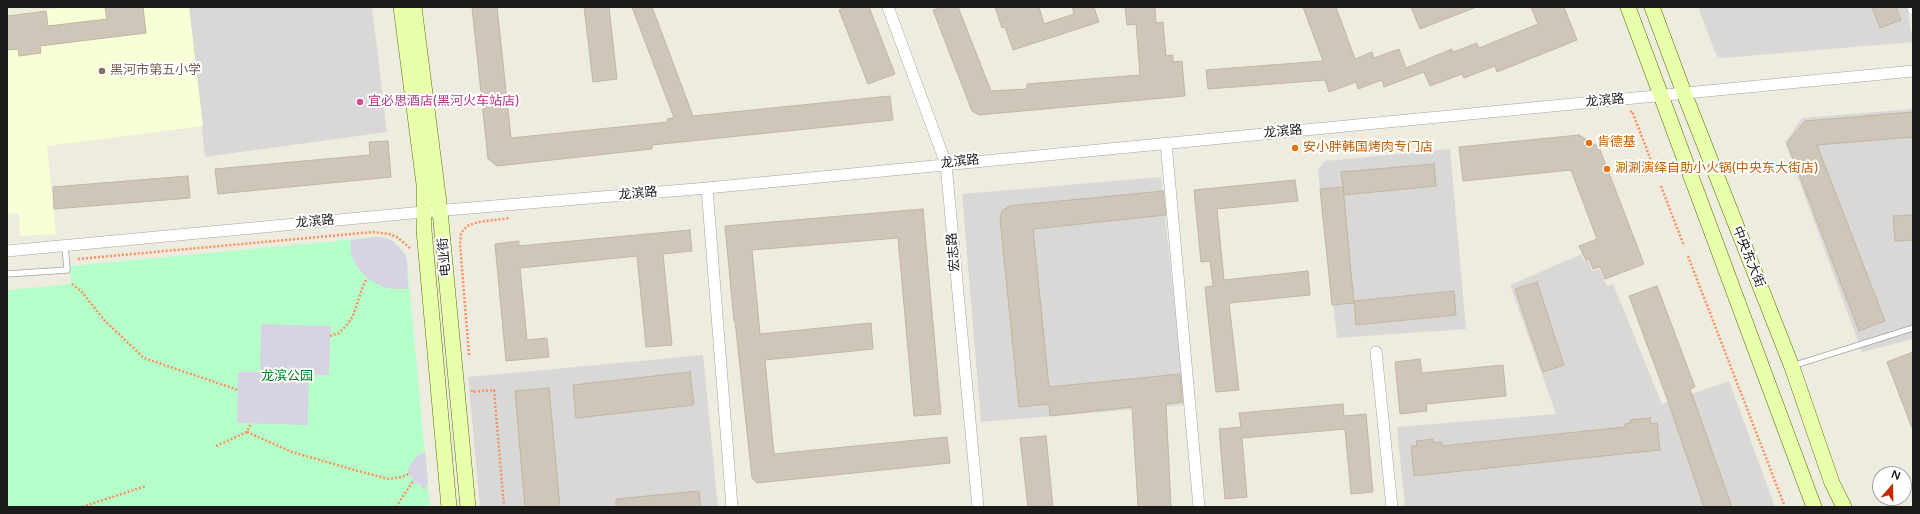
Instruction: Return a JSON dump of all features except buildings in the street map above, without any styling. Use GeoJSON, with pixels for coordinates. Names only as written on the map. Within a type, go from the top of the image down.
{"type":"FeatureCollection","features":[{"type":"Feature","properties":{"kind":"main road","name":"电业街"},"geometry":{"type":"LineString","coordinates":[[401,7],[424,184],[423,212],[449,507]]}},
{"type":"Feature","properties":{"kind":"main road","name":"电业街"},"geometry":{"type":"LineString","coordinates":[[414,7],[440,211],[468,507]]}},
{"type":"Feature","properties":{"kind":"main road","name":"中央东大街"},"geometry":{"type":"LineString","coordinates":[[1628,7],[1814,507]]}},
{"type":"Feature","properties":{"kind":"main road","name":"中央东大街"},"geometry":{"type":"LineString","coordinates":[[1652,7],[1684,93],[1792,366],[1832,483],[1844,507]]}},
{"type":"Feature","properties":{"kind":"street","name":"宏志路"},"geometry":{"type":"LineString","coordinates":[[888,7],[946,164],[978,507]]}},
{"type":"Feature","properties":{"kind":"street","name":"龙滨路"},"geometry":{"type":"LineString","coordinates":[[7,251],[423,212],[707,188],[1913,71]]}},
{"type":"Feature","properties":{"kind":"street"},"geometry":{"type":"LineString","coordinates":[[1166,143],[1199,507]]}},
{"type":"Feature","properties":{"kind":"street"},"geometry":{"type":"LineString","coordinates":[[707,188],[732,507]]}},
{"type":"Feature","properties":{"kind":"street"},"geometry":{"type":"LineString","coordinates":[[1376,352],[1392,507]]}},
{"type":"Feature","properties":{"kind":"lane"},"geometry":{"type":"LineString","coordinates":[[7,274],[67,270],[65,246]]}},
{"type":"Feature","properties":{"kind":"lane"},"geometry":{"type":"LineString","coordinates":[[1792,366],[1913,328]]}},
{"type":"Feature","properties":{"kind":"path"},"geometry":{"type":"LineString","coordinates":[[1624,112],[1632,111],[1657,176]]}},
{"type":"Feature","properties":{"kind":"path"},"geometry":{"type":"LineString","coordinates":[[1661,186],[1684,246]]}},
{"type":"Feature","properties":{"kind":"path"},"geometry":{"type":"LineString","coordinates":[[470,355],[460,244],[461,232],[467,226],[478,222],[516,218]]}},
{"type":"Feature","properties":{"kind":"path"},"geometry":{"type":"LineString","coordinates":[[78,259],[382,232],[397,237],[410,248],[411,256]]}},
{"type":"Feature","properties":{"kind":"path"},"geometry":{"type":"LineString","coordinates":[[1688,256],[1785,507]]}},
{"type":"Feature","properties":{"kind":"path"},"geometry":{"type":"LineString","coordinates":[[330,336],[339,333],[353,316],[367,278]]}},
{"type":"Feature","properties":{"kind":"path"},"geometry":{"type":"LineString","coordinates":[[72,284],[81,291],[105,321],[144,358],[238,390]]}},
{"type":"Feature","properties":{"kind":"path"},"geometry":{"type":"LineString","coordinates":[[472,385],[472,392],[494,390],[504,507]]}},
{"type":"Feature","properties":{"kind":"path"},"geometry":{"type":"LineString","coordinates":[[216,446],[247,432],[251,423]]}},
{"type":"Feature","properties":{"kind":"path"},"geometry":{"type":"LineString","coordinates":[[247,432],[292,452],[358,471],[389,478],[401,477],[409,474]]}},
{"type":"Feature","properties":{"kind":"path"},"geometry":{"type":"LineString","coordinates":[[396,507],[413,481]]}},
{"type":"Feature","properties":{"kind":"path"},"geometry":{"type":"LineString","coordinates":[[82,507],[146,486]]}},
{"type":"Feature","properties":{"kind":"shaded area","name":"黑河市第五小学"},"geometry":{"type":"Polygon","coordinates":[[[69,7],[189,7],[203,126],[47,146],[56,234],[20,236],[19,213],[7,214],[7,15],[69,7]]]}},
{"type":"Feature","properties":{"kind":"shaded area"},"geometry":{"type":"Polygon","coordinates":[[[189,7],[372,7],[387,132],[205,157],[189,7]]]}},
{"type":"Feature","properties":{"kind":"shaded area"},"geometry":{"type":"Polygon","coordinates":[[[1698,7],[1907,7],[1913,42],[1723,58],[1718,57],[1715,52],[1698,7]]]}},
{"type":"Feature","properties":{"kind":"shaded area"},"geometry":{"type":"Polygon","coordinates":[[[1913,109],[1913,339],[1862,352],[1785,142],[1802,118],[1913,109]]]}},
{"type":"Feature","properties":{"kind":"shaded area"},"geometry":{"type":"Polygon","coordinates":[[[1450,149],[1466,329],[1337,338],[1318,170],[1325,161],[1450,149]]]}},
{"type":"Feature","properties":{"kind":"shaded area"},"geometry":{"type":"Polygon","coordinates":[[[1161,177],[1185,405],[981,422],[962,194],[1161,177]]]}},
{"type":"Feature","properties":{"kind":"shaded area"},"geometry":{"type":"Polygon","coordinates":[[[378,237],[393,241],[405,254],[407,261],[408,289],[391,289],[378,285],[366,277],[357,267],[351,254],[350,240],[378,237]]]}},
{"type":"Feature","properties":{"kind":"shaded area"},"geometry":{"type":"Polygon","coordinates":[[[1582,254],[1584,261],[1588,260],[1592,271],[1599,269],[1607,286],[1613,284],[1662,404],[1729,381],[1775,507],[1405,507],[1397,427],[1556,414],[1510,285],[1582,254]]]}},
{"type":"Feature","properties":{"kind":"shaded area"},"geometry":{"type":"Polygon","coordinates":[[[261,324],[331,326],[329,375],[309,375],[308,425],[237,423],[238,372],[260,372],[261,324]]]}},
{"type":"Feature","properties":{"kind":"shaded area"},"geometry":{"type":"Polygon","coordinates":[[[703,355],[718,507],[480,507],[468,377],[703,355]]]}},
{"type":"Feature","properties":{"kind":"shaded area"},"geometry":{"type":"Polygon","coordinates":[[[425,452],[428,482],[424,491],[420,484],[414,483],[407,470],[417,455],[425,452]]]}},
{"type":"Feature","properties":{"kind":"green space","name":"龙滨公园"},"geometry":{"type":"Polygon","coordinates":[[[378,237],[386,238],[400,247],[405,254],[407,261],[430,507],[7,507],[7,290],[71,284],[70,266],[378,237]]]}},
{"type":"Feature","properties":{"kind":"place","name":"黑河市第五小学"},"geometry":{"type":"Point","coordinates":[102,71]}},
{"type":"Feature","properties":{"kind":"place","name":"宜必思酒店(黑河火车站店)"},"geometry":{"type":"Point","coordinates":[360,102]}},
{"type":"Feature","properties":{"kind":"place","name":"肯德基"},"geometry":{"type":"Point","coordinates":[1589,143]}},
{"type":"Feature","properties":{"kind":"place","name":"安小胖韩国烤肉专门店"},"geometry":{"type":"Point","coordinates":[1295,148]}},
{"type":"Feature","properties":{"kind":"place","name":"涮涮演绎自助小火锅(中央东大街店)"},"geometry":{"type":"Point","coordinates":[1607,169]}}]}
